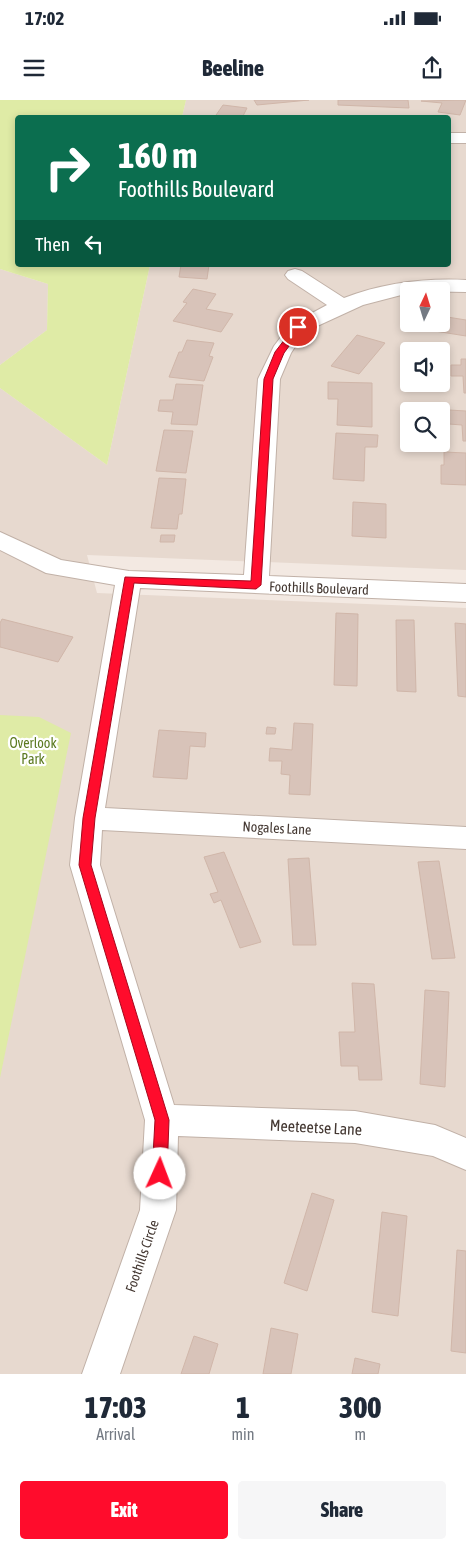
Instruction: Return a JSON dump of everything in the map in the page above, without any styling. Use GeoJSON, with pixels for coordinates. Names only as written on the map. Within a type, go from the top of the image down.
{"type":"FeatureCollection","features":[{"type":"Feature","properties":{"kind":"street"},"geometry":{"type":"LineString","coordinates":[[451,138],[466,138]]}},
{"type":"Feature","properties":{"kind":"street"},"geometry":{"type":"LineString","coordinates":[[295,275],[342,306]]}},
{"type":"Feature","properties":{"kind":"street"},"geometry":{"type":"LineString","coordinates":[[256,585],[269,379],[280,352],[298,327],[342,306],[393,289],[444,284],[466,286]]}},
{"type":"Feature","properties":{"kind":"street","name":"Foothills Boulevard"},"geometry":{"type":"LineString","coordinates":[[0,540],[55,567],[129,580],[466,593]]}},
{"type":"Feature","properties":{"kind":"street","name":"Foothills Circle"},"geometry":{"type":"LineString","coordinates":[[101,1374],[158,1210],[162,1120],[85,865],[89,818],[129,580]]}},
{"type":"Feature","properties":{"kind":"street","name":"Nogales Lane"},"geometry":{"type":"LineString","coordinates":[[89,818],[466,838]]}},
{"type":"Feature","properties":{"kind":"street","name":"Meeteetse Lane"},"geometry":{"type":"LineString","coordinates":[[162,1120],[355,1128],[435,1141],[466,1154]]}},
{"type":"Feature","properties":{"kind":"shaded area"},"geometry":{"type":"Polygon","coordinates":[[[186,100],[466,100],[466,570],[87,555],[97,593],[466,608],[466,1374],[0,1374],[0,388],[107,465],[150,267],[451,267],[451,115],[182,115],[186,100]]]}},
{"type":"Feature","properties":{"kind":"shaded area"},"geometry":{"type":"Polygon","coordinates":[[[0,269],[48,284],[47,330],[0,365],[0,269]]]}},
{"type":"Feature","properties":{"kind":"green space"},"geometry":{"type":"Polygon","coordinates":[[[0,100],[186,100],[182,115],[15,115],[15,267],[150,267],[107,465],[0,388],[0,365],[47,330],[48,284],[0,269],[0,100]]]}},
{"type":"Feature","properties":{"kind":"green space","name":"Overlook Park"},"geometry":{"type":"Polygon","coordinates":[[[0,715],[39,717],[71,733],[0,1078],[0,715]]]}},
{"type":"Feature","properties":{"kind":"building"},"geometry":{"type":"Polygon","coordinates":[[[254,100],[309,100],[257,105],[254,100]]]}},
{"type":"Feature","properties":{"kind":"building"},"geometry":{"type":"Polygon","coordinates":[[[338,100],[408,100],[409,108],[338,105],[338,100]]]}},
{"type":"Feature","properties":{"kind":"building"},"geometry":{"type":"Polygon","coordinates":[[[466,100],[460,115],[438,112],[442,103],[421,101],[466,100]]]}},
{"type":"Feature","properties":{"kind":"building"},"geometry":{"type":"Polygon","coordinates":[[[223,105],[247,108],[244,115],[216,115],[223,105]]]}},
{"type":"Feature","properties":{"kind":"building"},"geometry":{"type":"Polygon","coordinates":[[[181,267],[209,267],[207,279],[179,277],[181,267]]]}},
{"type":"Feature","properties":{"kind":"building"},"geometry":{"type":"Polygon","coordinates":[[[193,289],[216,294],[206,309],[233,314],[221,332],[173,321],[187,303],[183,302],[193,289]]]}},
{"type":"Feature","properties":{"kind":"building"},"geometry":{"type":"Polygon","coordinates":[[[450,317],[466,320],[466,336],[441,332],[450,332],[450,317]]]}},
{"type":"Feature","properties":{"kind":"building"},"geometry":{"type":"Polygon","coordinates":[[[357,335],[385,343],[359,374],[331,366],[357,335]]]}},
{"type":"Feature","properties":{"kind":"building"},"geometry":{"type":"Polygon","coordinates":[[[187,340],[214,343],[209,356],[213,357],[204,381],[169,377],[179,352],[182,352],[187,340]]]}},
{"type":"Feature","properties":{"kind":"building"},"geometry":{"type":"Polygon","coordinates":[[[461,359],[466,359],[466,393],[464,393],[463,376],[451,376],[451,365],[461,365],[461,359]]]}},
{"type":"Feature","properties":{"kind":"building"},"geometry":{"type":"Polygon","coordinates":[[[328,382],[372,383],[372,427],[337,425],[338,399],[328,399],[328,382]]]}},
{"type":"Feature","properties":{"kind":"building"},"geometry":{"type":"Polygon","coordinates":[[[176,384],[203,385],[197,425],[171,424],[173,412],[158,411],[160,400],[173,400],[176,384]]]}},
{"type":"Feature","properties":{"kind":"building"},"geometry":{"type":"Polygon","coordinates":[[[450,410],[466,411],[466,441],[463,441],[462,425],[450,424],[450,410]]]}},
{"type":"Feature","properties":{"kind":"building"},"geometry":{"type":"Polygon","coordinates":[[[164,430],[193,431],[186,473],[156,471],[164,430]]]}},
{"type":"Feature","properties":{"kind":"building"},"geometry":{"type":"Polygon","coordinates":[[[336,433],[378,435],[377,447],[365,447],[364,481],[333,479],[336,433]]]}},
{"type":"Feature","properties":{"kind":"building"},"geometry":{"type":"Polygon","coordinates":[[[444,452],[466,453],[466,485],[441,484],[441,465],[444,465],[444,452]]]}},
{"type":"Feature","properties":{"kind":"building"},"geometry":{"type":"Polygon","coordinates":[[[159,478],[186,479],[182,514],[179,514],[177,529],[151,528],[159,478]]]}},
{"type":"Feature","properties":{"kind":"building"},"geometry":{"type":"Polygon","coordinates":[[[353,502],[386,504],[386,538],[352,536],[353,502]]]}},
{"type":"Feature","properties":{"kind":"building"},"geometry":{"type":"Polygon","coordinates":[[[161,535],[175,535],[174,542],[160,542],[161,535]]]}},
{"type":"Feature","properties":{"kind":"building"},"geometry":{"type":"Polygon","coordinates":[[[336,613],[358,614],[357,686],[334,685],[336,613]]]}},
{"type":"Feature","properties":{"kind":"building"},"geometry":{"type":"Polygon","coordinates":[[[2,619],[73,637],[58,662],[0,647],[0,623],[2,619]]]}},
{"type":"Feature","properties":{"kind":"building"},"geometry":{"type":"Polygon","coordinates":[[[396,620],[414,620],[416,692],[397,691],[396,620]]]}},
{"type":"Feature","properties":{"kind":"building"},"geometry":{"type":"Polygon","coordinates":[[[455,623],[466,624],[466,697],[458,696],[455,623]]]}},
{"type":"Feature","properties":{"kind":"building"},"geometry":{"type":"Polygon","coordinates":[[[294,723],[313,724],[310,795],[289,794],[290,775],[281,774],[282,761],[269,761],[270,748],[292,750],[294,723]]]}},
{"type":"Feature","properties":{"kind":"building"},"geometry":{"type":"Polygon","coordinates":[[[267,727],[276,728],[275,734],[266,734],[267,727]]]}},
{"type":"Feature","properties":{"kind":"building"},"geometry":{"type":"Polygon","coordinates":[[[159,730],[206,733],[205,747],[190,746],[187,779],[153,777],[159,730]]]}},
{"type":"Feature","properties":{"kind":"building"},"geometry":{"type":"Polygon","coordinates":[[[224,852],[261,942],[240,948],[221,900],[214,903],[210,894],[218,892],[204,857],[224,852]]]}},
{"type":"Feature","properties":{"kind":"building"},"geometry":{"type":"Polygon","coordinates":[[[309,858],[316,945],[293,945],[288,859],[309,858]]]}},
{"type":"Feature","properties":{"kind":"building"},"geometry":{"type":"Polygon","coordinates":[[[439,861],[455,958],[432,959],[418,862],[439,861]]]}},
{"type":"Feature","properties":{"kind":"building"},"geometry":{"type":"Polygon","coordinates":[[[352,983],[374,984],[382,1080],[359,1080],[358,1066],[341,1066],[339,1032],[355,1032],[352,983]]]}},
{"type":"Feature","properties":{"kind":"building"},"geometry":{"type":"Polygon","coordinates":[[[425,990],[449,992],[445,1087],[420,1084],[425,990]]]}},
{"type":"Feature","properties":{"kind":"building"},"geometry":{"type":"Polygon","coordinates":[[[312,1193],[334,1200],[307,1291],[284,1283],[312,1193]]]}},
{"type":"Feature","properties":{"kind":"building"},"geometry":{"type":"Polygon","coordinates":[[[382,1212],[407,1216],[398,1316],[372,1312],[382,1212]]]}},
{"type":"Feature","properties":{"kind":"building"},"geometry":{"type":"Polygon","coordinates":[[[457,1250],[466,1251],[466,1353],[451,1351],[457,1250]]]}},
{"type":"Feature","properties":{"kind":"building"},"geometry":{"type":"Polygon","coordinates":[[[271,1328],[298,1334],[291,1374],[263,1374],[271,1328]]]}},
{"type":"Feature","properties":{"kind":"building"},"geometry":{"type":"Polygon","coordinates":[[[194,1336],[218,1344],[209,1374],[181,1374],[194,1336]]]}},
{"type":"Feature","properties":{"kind":"building"},"geometry":{"type":"Polygon","coordinates":[[[355,1358],[380,1364],[378,1374],[352,1374],[355,1358]]]}},
{"type":"Feature","properties":{"kind":"route"},"geometry":{"type":"LineString","coordinates":[[160,1174],[162,1120],[85,865],[89,818],[129,580],[256,585],[269,379],[280,352],[298,327]]}}]}
